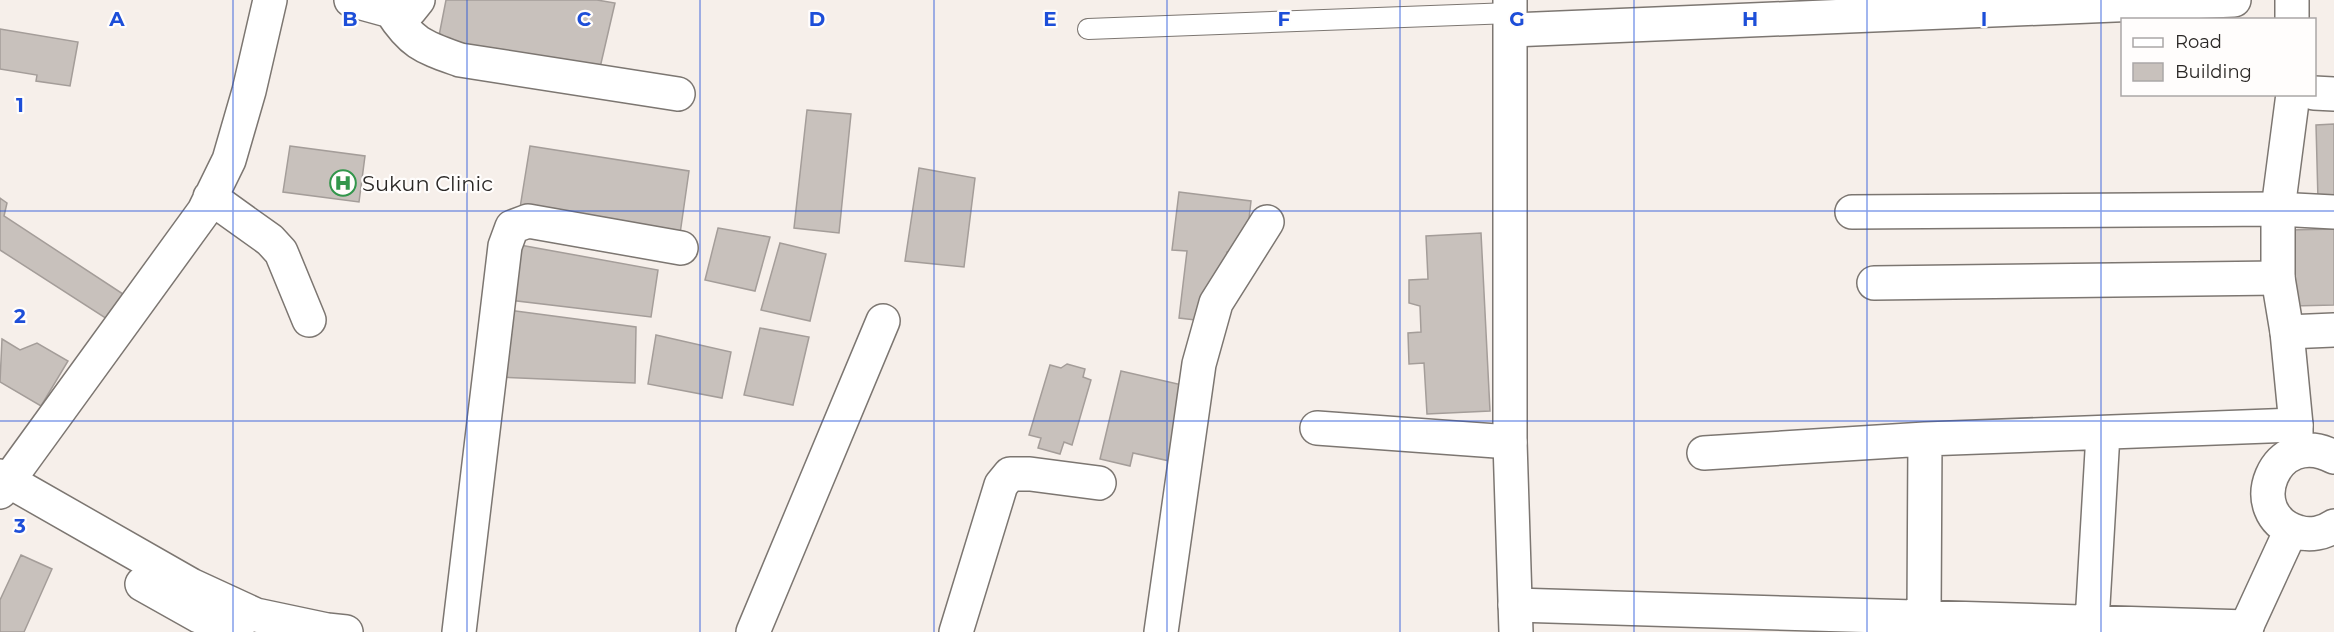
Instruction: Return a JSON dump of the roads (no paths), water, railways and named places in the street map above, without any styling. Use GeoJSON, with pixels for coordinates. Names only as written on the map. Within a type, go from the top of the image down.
{"type":"FeatureCollection","features":[{"type":"Feature","properties":{"kind":"street"},"geometry":{"type":"LineString","coordinates":[[2,488],[204,212],[229,160],[249,91],[270,0]]}},
{"type":"Feature","properties":{"kind":"street"},"geometry":{"type":"LineString","coordinates":[[351,0],[405,5],[405,32],[428,49],[460,60],[678,94]]}},
{"type":"Feature","properties":{"kind":"street"},"geometry":{"type":"LineString","coordinates":[[2234,0],[1511,14],[1510,442],[1515,618],[1924,617],[2248,630],[2291,530]]}},
{"type":"Feature","properties":{"kind":"street"},"geometry":{"type":"LineString","coordinates":[[2292,0],[2292,18]]}},
{"type":"Feature","properties":{"kind":"street"},"geometry":{"type":"LineString","coordinates":[[2316,93],[2334,94]]}},
{"type":"Feature","properties":{"kind":"street"},"geometry":{"type":"LineString","coordinates":[[2293,96],[2278,209],[2278,278],[2287,332],[2296,439],[2276,466],[2268,489],[2269,501],[2273,513],[2291,530],[2304,534],[2318,533],[2334,526]]}},
{"type":"Feature","properties":{"kind":"street"},"geometry":{"type":"LineString","coordinates":[[210,197],[270,240],[281,252],[309,320]]}},
{"type":"Feature","properties":{"kind":"street"},"geometry":{"type":"LineString","coordinates":[[1851,212],[2278,209],[2334,212]]}},
{"type":"Feature","properties":{"kind":"street"},"geometry":{"type":"LineString","coordinates":[[459,632],[505,246],[512,226],[528,220],[681,248]]}},
{"type":"Feature","properties":{"kind":"street"},"geometry":{"type":"LineString","coordinates":[[1161,632],[1199,364],[1216,303],[1267,222]]}},
{"type":"Feature","properties":{"kind":"street"},"geometry":{"type":"LineString","coordinates":[[1874,283],[2278,278]]}},
{"type":"Feature","properties":{"kind":"street"},"geometry":{"type":"LineString","coordinates":[[753,632],[883,321]]}},
{"type":"Feature","properties":{"kind":"street"},"geometry":{"type":"LineString","coordinates":[[2287,332],[2334,330]]}},
{"type":"Feature","properties":{"kind":"street"},"geometry":{"type":"LineString","coordinates":[[1317,428],[1510,442]]}},
{"type":"Feature","properties":{"kind":"street"},"geometry":{"type":"LineString","coordinates":[[2092,622],[2103,434]]}},
{"type":"Feature","properties":{"kind":"street"},"geometry":{"type":"LineString","coordinates":[[1704,453],[1925,439],[2103,434],[2296,439],[2310,450],[2323,452],[2334,458]]}},
{"type":"Feature","properties":{"kind":"street"},"geometry":{"type":"LineString","coordinates":[[1924,617],[1925,439]]}},
{"type":"Feature","properties":{"kind":"street"},"geometry":{"type":"LineString","coordinates":[[956,632],[1001,485],[1010,474],[1030,474],[1099,483]]}},
{"type":"Feature","properties":{"kind":"street"},"geometry":{"type":"LineString","coordinates":[[2,488],[191,585],[256,615],[346,632]]}},
{"type":"Feature","properties":{"kind":"street"},"geometry":{"type":"LineString","coordinates":[[2,488],[201,624],[237,632]]}},
{"type":"Feature","properties":{"kind":"street"},"geometry":{"type":"LineString","coordinates":[[191,585],[201,624]]}},
{"type":"Feature","properties":{"kind":"lane"},"geometry":{"type":"LineString","coordinates":[[1088,28],[1511,14]]}},
{"type":"Feature","properties":{"kind":"place","name":"Sukun Clinic"},"geometry":{"type":"Point","coordinates":[343,183]}}]}
